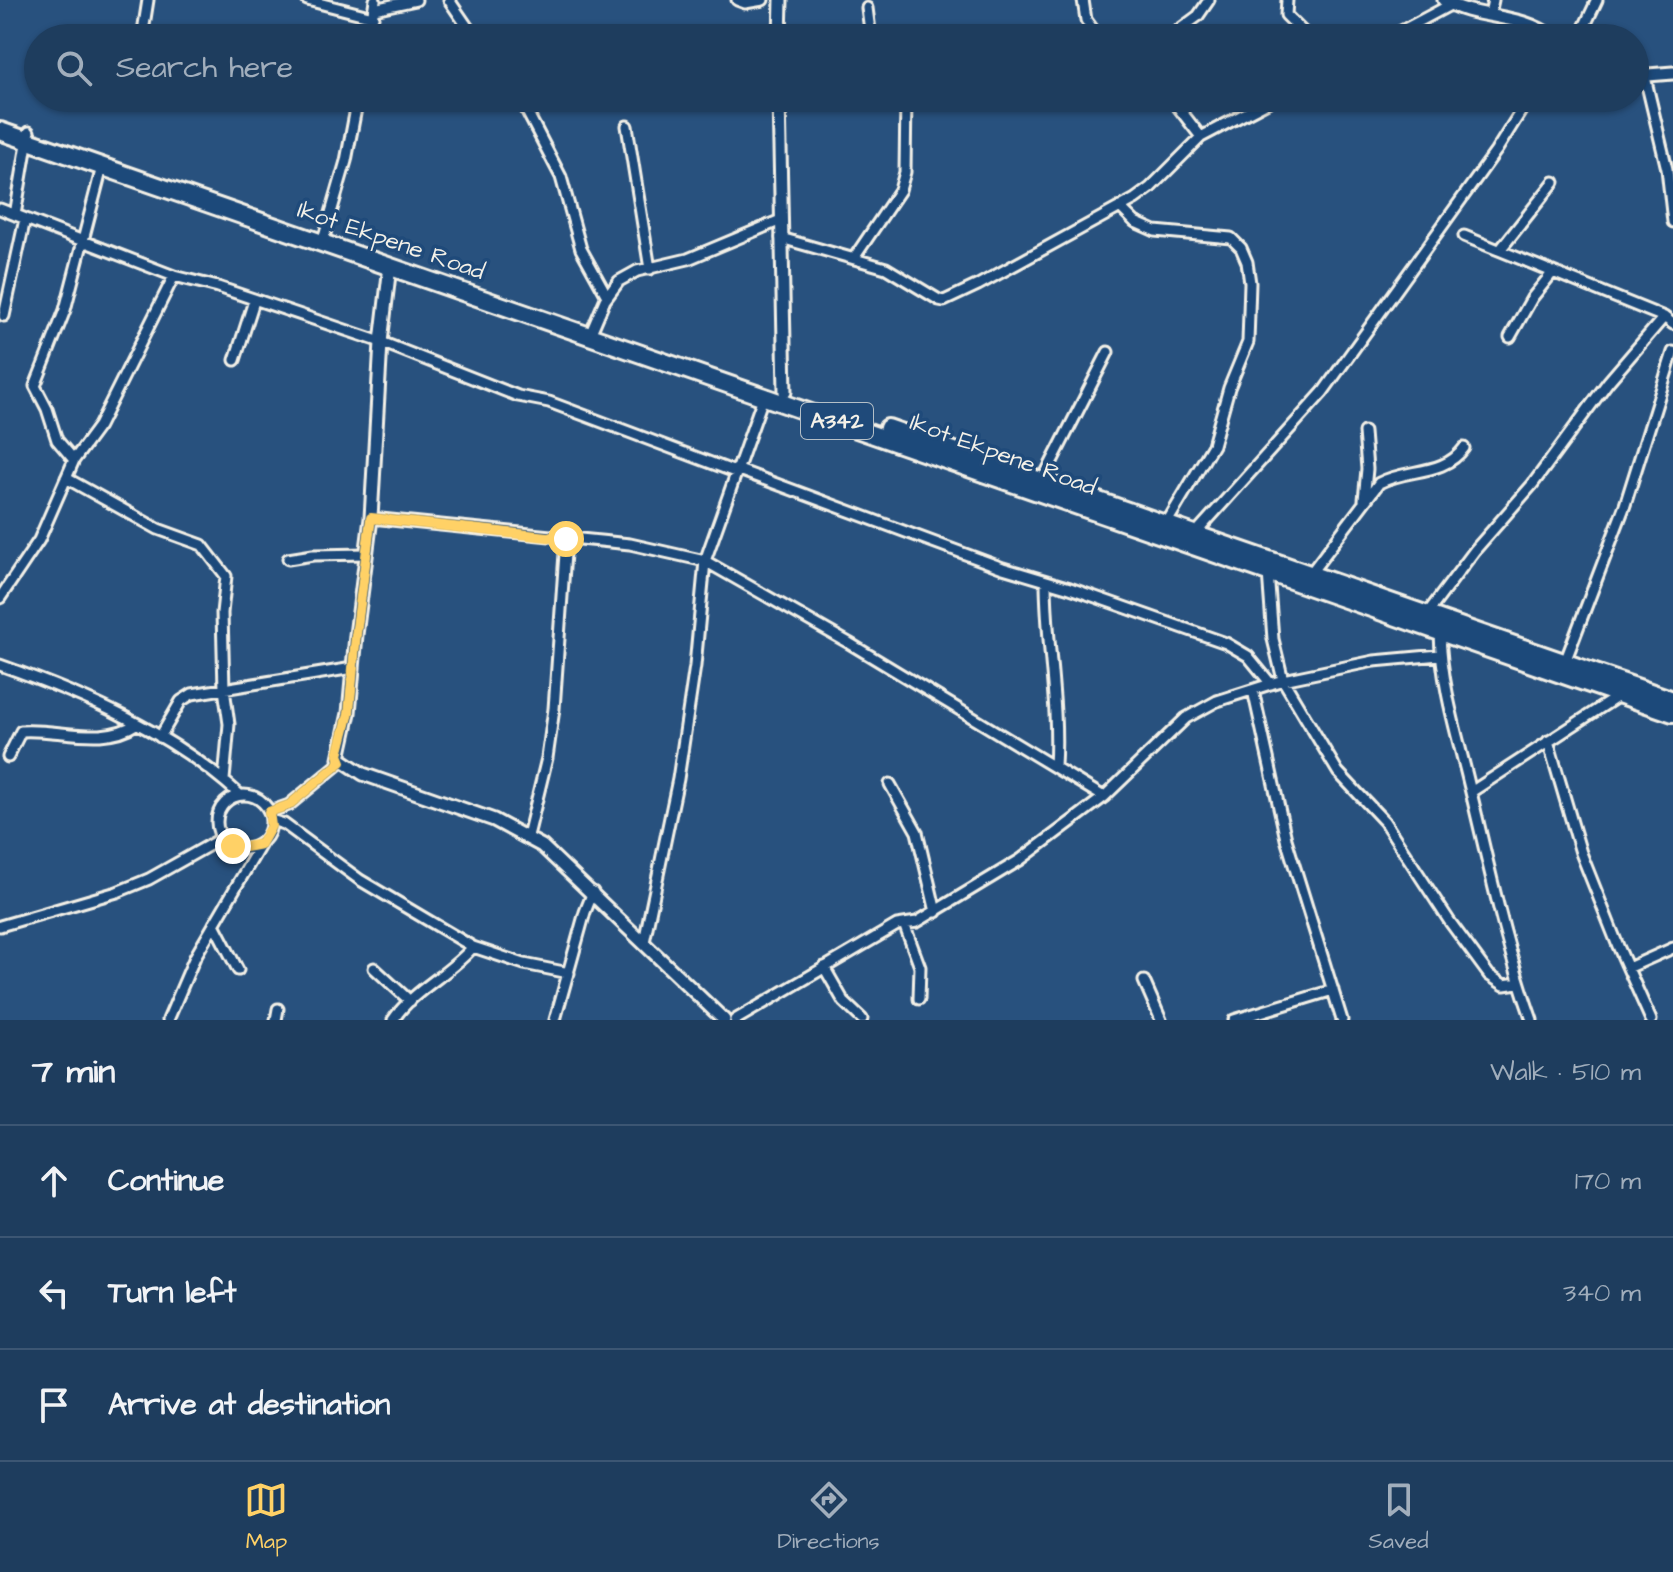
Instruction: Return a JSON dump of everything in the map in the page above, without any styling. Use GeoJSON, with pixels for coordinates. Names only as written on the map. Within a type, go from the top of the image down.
{"type":"FeatureCollection","features":[{"type":"Feature","properties":{"kind":"highway","name":"Ikot Ekpene Road"},"geometry":{"type":"LineString","coordinates":[[0,122],[102,167],[324,239],[390,266],[785,392],[1673,700]]}},
{"type":"Feature","properties":{"kind":"highway","name":"Ikot Ekpene Road"},"geometry":{"type":"LineString","coordinates":[[0,131],[28,136],[593,332],[764,395],[1673,713]]}},
{"type":"Feature","properties":{"kind":"street"},"geometry":{"type":"LineString","coordinates":[[144,24],[148,0]]}},
{"type":"Feature","properties":{"kind":"street"},"geometry":{"type":"LineString","coordinates":[[307,0],[374,9],[416,0]]}},
{"type":"Feature","properties":{"kind":"street"},"geometry":{"type":"LineString","coordinates":[[449,0],[465,24]]}},
{"type":"Feature","properties":{"kind":"street"},"geometry":{"type":"LineString","coordinates":[[737,0],[745,3],[763,0]]}},
{"type":"Feature","properties":{"kind":"street"},"geometry":{"type":"LineString","coordinates":[[780,24],[781,0]]}},
{"type":"Feature","properties":{"kind":"street"},"geometry":{"type":"LineString","coordinates":[[1083,0],[1089,24]]}},
{"type":"Feature","properties":{"kind":"street"},"geometry":{"type":"LineString","coordinates":[[1187,24],[1198,16],[1209,0]]}},
{"type":"Feature","properties":{"kind":"street"},"geometry":{"type":"LineString","coordinates":[[1287,0],[1286,15],[1295,24]]}},
{"type":"Feature","properties":{"kind":"street"},"geometry":{"type":"LineString","coordinates":[[1490,14],[1493,0]]}},
{"type":"Feature","properties":{"kind":"street"},"geometry":{"type":"LineString","coordinates":[[1586,24],[1597,0]]}},
{"type":"Feature","properties":{"kind":"street"},"geometry":{"type":"LineString","coordinates":[[1411,24],[1447,2],[1528,24]]}},
{"type":"Feature","properties":{"kind":"street"},"geometry":{"type":"LineString","coordinates":[[867,8],[869,24]]}},
{"type":"Feature","properties":{"kind":"street"},"geometry":{"type":"LineString","coordinates":[[1649,75],[1673,73]]}},
{"type":"Feature","properties":{"kind":"street"},"geometry":{"type":"LineString","coordinates":[[1649,107],[1667,169],[1673,222]]}},
{"type":"Feature","properties":{"kind":"street"},"geometry":{"type":"LineString","coordinates":[[324,239],[346,161],[355,112]]}},
{"type":"Feature","properties":{"kind":"street"},"geometry":{"type":"LineString","coordinates":[[527,112],[561,177],[581,249],[607,296]]}},
{"type":"Feature","properties":{"kind":"street"},"geometry":{"type":"LineString","coordinates":[[779,112],[785,392]]}},
{"type":"Feature","properties":{"kind":"street"},"geometry":{"type":"LineString","coordinates":[[854,258],[900,190],[905,172],[906,112]]}},
{"type":"Feature","properties":{"kind":"street"},"geometry":{"type":"LineString","coordinates":[[1182,112],[1201,137]]}},
{"type":"Feature","properties":{"kind":"street"},"geometry":{"type":"LineString","coordinates":[[781,238],[886,268],[944,301],[1120,207],[1150,188],[1201,137],[1248,112]]}},
{"type":"Feature","properties":{"kind":"street"},"geometry":{"type":"LineString","coordinates":[[1195,534],[1323,392],[1496,151],[1520,112]]}},
{"type":"Feature","properties":{"kind":"street"},"geometry":{"type":"LineString","coordinates":[[627,126],[650,269]]}},
{"type":"Feature","properties":{"kind":"street"},"geometry":{"type":"LineString","coordinates":[[4,316],[20,217],[28,136]]}},
{"type":"Feature","properties":{"kind":"street"},"geometry":{"type":"LineString","coordinates":[[74,460],[57,440],[47,409],[35,386],[65,310],[102,167]]}},
{"type":"Feature","properties":{"kind":"street"},"geometry":{"type":"LineString","coordinates":[[1500,250],[1554,182]]}},
{"type":"Feature","properties":{"kind":"street"},"geometry":{"type":"LineString","coordinates":[[1120,207],[1135,222],[1155,231],[1231,238],[1241,248],[1247,262],[1250,283],[1248,342],[1229,388],[1213,445],[1166,524]]}},
{"type":"Feature","properties":{"kind":"street"},"geometry":{"type":"LineString","coordinates":[[0,209],[174,276],[218,287],[381,342],[518,396],[549,402],[1003,568],[1226,643],[1248,656],[1271,684]]}},
{"type":"Feature","properties":{"kind":"street"},"geometry":{"type":"LineString","coordinates":[[593,332],[607,296],[619,281],[637,271],[688,259],[781,220]]}},
{"type":"Feature","properties":{"kind":"street"},"geometry":{"type":"LineString","coordinates":[[1464,236],[1664,317],[1673,324]]}},
{"type":"Feature","properties":{"kind":"street"},"geometry":{"type":"LineString","coordinates":[[390,266],[381,342],[371,518],[349,713],[338,755],[341,762],[387,784],[494,820],[528,836],[564,864],[720,1019]]}},
{"type":"Feature","properties":{"kind":"street"},"geometry":{"type":"LineString","coordinates":[[1510,337],[1532,298],[1553,272]]}},
{"type":"Feature","properties":{"kind":"street"},"geometry":{"type":"LineString","coordinates":[[0,598],[39,540],[74,460],[99,426],[174,276]]}},
{"type":"Feature","properties":{"kind":"street"},"geometry":{"type":"LineString","coordinates":[[235,360],[254,301]]}},
{"type":"Feature","properties":{"kind":"street"},"geometry":{"type":"LineString","coordinates":[[1427,614],[1475,550],[1532,485],[1608,382],[1664,317]]}},
{"type":"Feature","properties":{"kind":"street"},"geometry":{"type":"LineString","coordinates":[[1042,481],[1108,352]]}},
{"type":"Feature","properties":{"kind":"street"},"geometry":{"type":"LineString","coordinates":[[1565,662],[1625,505],[1673,352]]}},
{"type":"Feature","properties":{"kind":"street"},"geometry":{"type":"LineString","coordinates":[[644,942],[678,779],[695,666],[705,561],[764,395]]}},
{"type":"Feature","properties":{"kind":"street"},"geometry":{"type":"LineString","coordinates":[[1364,432],[1367,469],[1364,502]]}},
{"type":"Feature","properties":{"kind":"street"},"geometry":{"type":"LineString","coordinates":[[1310,574],[1379,483],[1444,465],[1464,448]]}},
{"type":"Feature","properties":{"kind":"street"},"geometry":{"type":"LineString","coordinates":[[66,478],[158,529],[193,540],[209,552],[227,580],[222,613],[224,689],[229,724],[224,780]]}},
{"type":"Feature","properties":{"kind":"street"},"geometry":{"type":"LineString","coordinates":[[371,518],[630,544],[705,561],[1104,797]]}},
{"type":"Feature","properties":{"kind":"street"},"geometry":{"type":"LineString","coordinates":[[528,836],[547,758],[554,709],[566,539]]}},
{"type":"Feature","properties":{"kind":"street"},"geometry":{"type":"LineString","coordinates":[[288,559],[313,555],[367,554]]}},
{"type":"Feature","properties":{"kind":"street"},"geometry":{"type":"LineString","coordinates":[[1268,572],[1273,639],[1283,680],[1338,772],[1384,821],[1489,975],[1504,985],[1518,983]]}},
{"type":"Feature","properties":{"kind":"street"},"geometry":{"type":"LineString","coordinates":[[1046,581],[1046,616],[1057,713],[1055,766]]}},
{"type":"Feature","properties":{"kind":"street"},"geometry":{"type":"LineString","coordinates":[[1440,632],[1443,675],[1488,873],[1518,983],[1532,1020]]}},
{"type":"Feature","properties":{"kind":"street"},"geometry":{"type":"LineString","coordinates":[[735,1020],[897,925],[917,922],[936,912],[1020,860],[1104,797],[1186,718],[1217,701],[1283,680],[1374,661],[1440,655]]}},
{"type":"Feature","properties":{"kind":"street"},"geometry":{"type":"LineString","coordinates":[[0,665],[69,692],[136,724],[224,780],[240,795]]}},
{"type":"Feature","properties":{"kind":"street"},"geometry":{"type":"LineString","coordinates":[[160,737],[186,697],[353,668]]}},
{"type":"Feature","properties":{"kind":"street"},"geometry":{"type":"LineString","coordinates":[[1253,690],[1286,839],[1342,1020]]}},
{"type":"Feature","properties":{"kind":"street"},"geometry":{"type":"LineString","coordinates":[[1471,792],[1620,695]]}},
{"type":"Feature","properties":{"kind":"street"},"geometry":{"type":"LineString","coordinates":[[8,757],[21,731],[64,735],[119,732],[136,724]]}},
{"type":"Feature","properties":{"kind":"street"},"geometry":{"type":"LineString","coordinates":[[1548,741],[1581,853],[1651,1020]]}},
{"type":"Feature","properties":{"kind":"street"},"geometry":{"type":"LineString","coordinates":[[168,1020],[195,957],[254,861],[270,816],[289,805],[341,762]]}},
{"type":"Feature","properties":{"kind":"street"},"geometry":{"type":"LineString","coordinates":[[890,784],[909,813],[920,840],[936,912]]}},
{"type":"Feature","properties":{"kind":"street"},"geometry":{"type":"LineString","coordinates":[[261,844],[240,848],[222,838],[217,825],[218,811],[228,800],[240,795],[255,797],[270,816],[360,880],[473,947],[524,964],[569,973]]}},
{"type":"Feature","properties":{"kind":"street"},"geometry":{"type":"LineString","coordinates":[[0,926],[117,892],[149,879],[222,838]]}},
{"type":"Feature","properties":{"kind":"street"},"geometry":{"type":"LineString","coordinates":[[555,1020],[593,892]]}},
{"type":"Feature","properties":{"kind":"street"},"geometry":{"type":"LineString","coordinates":[[214,924],[238,970]]}},
{"type":"Feature","properties":{"kind":"street"},"geometry":{"type":"LineString","coordinates":[[904,924],[920,967],[919,999]]}},
{"type":"Feature","properties":{"kind":"street"},"geometry":{"type":"LineString","coordinates":[[393,1020],[410,1001],[458,964],[473,947]]}},
{"type":"Feature","properties":{"kind":"street"},"geometry":{"type":"LineString","coordinates":[[1628,968],[1673,948]]}},
{"type":"Feature","properties":{"kind":"street"},"geometry":{"type":"LineString","coordinates":[[824,967],[844,1002],[862,1019]]}},
{"type":"Feature","properties":{"kind":"street"},"geometry":{"type":"LineString","coordinates":[[374,968],[410,1001]]}},
{"type":"Feature","properties":{"kind":"street"},"geometry":{"type":"LineString","coordinates":[[1144,981],[1161,1020]]}},
{"type":"Feature","properties":{"kind":"street"},"geometry":{"type":"LineString","coordinates":[[1234,1020],[1333,990]]}},
{"type":"Feature","properties":{"kind":"street"},"geometry":{"type":"LineString","coordinates":[[276,1020],[278,1009]]}},
{"type":"Feature","properties":{"kind":"route"},"geometry":{"type":"LineString","coordinates":[[233,846],[254,847],[261,844],[271,826],[269,812],[289,805],[341,762],[338,755],[349,713],[371,518],[566,539]]}}]}
